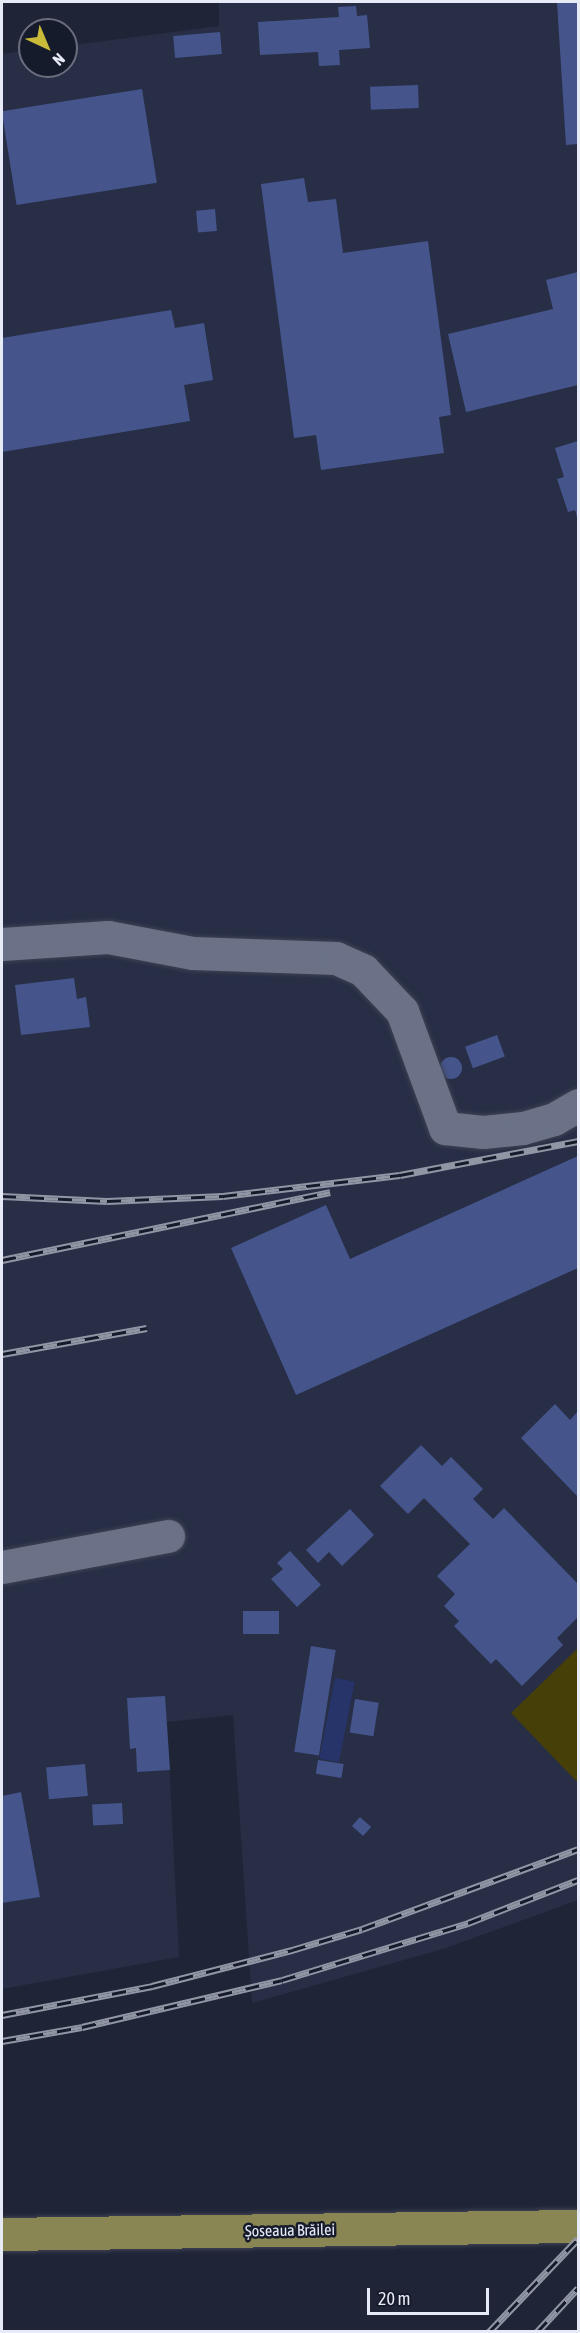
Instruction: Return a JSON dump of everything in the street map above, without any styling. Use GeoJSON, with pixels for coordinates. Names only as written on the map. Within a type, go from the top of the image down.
{"type":"FeatureCollection","features":[{"type":"Feature","properties":{"kind":"main road","name":"Șoseaua Brăilei"},"geometry":{"type":"LineString","coordinates":[[2,2234],[579,2226]]}},
{"type":"Feature","properties":{"kind":"lane"},"geometry":{"type":"LineString","coordinates":[[2,944],[108,937],[193,953],[336,958],[363,970],[402,1011],[445,1128],[483,1132],[523,1128],[554,1119],[579,1105]]}},
{"type":"Feature","properties":{"kind":"lane"},"geometry":{"type":"LineString","coordinates":[[2,1567],[168,1536]]}},
{"type":"Feature","properties":{"kind":"shaded area"},"geometry":{"type":"Polygon","coordinates":[[[219,2],[578,2],[578,1900],[443,1949],[252,2003],[233,1715],[167,1722],[179,1957],[2,1989],[2,54],[18,52],[18,78],[78,78],[78,44],[219,26],[219,2]]]}},
{"type":"Feature","properties":{"kind":"shaded area"},"geometry":{"type":"Polygon","coordinates":[[[578,1648],[578,1783],[511,1713],[578,1648]]]}},
{"type":"Feature","properties":{"kind":"water"},"geometry":{"type":"Polygon","coordinates":[[[335,1678],[355,1682],[339,1762],[319,1758],[335,1678]]]}},
{"type":"Feature","properties":{"kind":"building"},"geometry":{"type":"Polygon","coordinates":[[[557,2],[578,2],[578,144],[566,145],[557,2]]]}},
{"type":"Feature","properties":{"kind":"building"},"geometry":{"type":"Polygon","coordinates":[[[356,6],[357,16],[367,15],[370,48],[339,50],[340,65],[319,66],[318,52],[260,55],[258,22],[339,17],[338,7],[356,6]]]}},
{"type":"Feature","properties":{"kind":"building"},"geometry":{"type":"Polygon","coordinates":[[[220,32],[222,54],[175,58],[173,36],[220,32]]]}},
{"type":"Feature","properties":{"kind":"building"},"geometry":{"type":"Polygon","coordinates":[[[418,85],[419,108],[371,110],[370,87],[418,85]]]}},
{"type":"Feature","properties":{"kind":"building"},"geometry":{"type":"Polygon","coordinates":[[[142,89],[157,183],[17,205],[2,111],[142,89]]]}},
{"type":"Feature","properties":{"kind":"building"},"geometry":{"type":"Polygon","coordinates":[[[304,178],[308,202],[336,199],[343,253],[428,241],[451,415],[439,417],[444,453],[321,470],[316,435],[294,438],[261,184],[304,178]]]}},
{"type":"Feature","properties":{"kind":"building"},"geometry":{"type":"Polygon","coordinates":[[[215,209],[217,231],[198,233],[196,211],[215,209]]]}},
{"type":"Feature","properties":{"kind":"building"},"geometry":{"type":"Polygon","coordinates":[[[578,272],[578,385],[466,412],[448,334],[553,309],[546,280],[578,272]]]}},
{"type":"Feature","properties":{"kind":"building"},"geometry":{"type":"Polygon","coordinates":[[[171,310],[175,328],[204,323],[213,380],[184,385],[190,421],[2,452],[2,338],[171,310]]]}},
{"type":"Feature","properties":{"kind":"building"},"geometry":{"type":"Polygon","coordinates":[[[578,441],[578,521],[575,510],[568,512],[557,479],[564,477],[555,448],[578,441]]]}},
{"type":"Feature","properties":{"kind":"building"},"geometry":{"type":"Polygon","coordinates":[[[74,978],[77,999],[86,997],[90,1027],[21,1035],[15,985],[74,978]]]}},
{"type":"Feature","properties":{"kind":"building"},"geometry":{"type":"Polygon","coordinates":[[[497,1035],[505,1057],[473,1068],[465,1047],[497,1035]]]}},
{"type":"Feature","properties":{"kind":"building"},"geometry":{"type":"Polygon","coordinates":[[[451,1057],[459,1060],[462,1068],[459,1076],[451,1079],[443,1076],[440,1068],[443,1060],[451,1057]]]}},
{"type":"Feature","properties":{"kind":"building"},"geometry":{"type":"Polygon","coordinates":[[[578,1156],[578,1268],[296,1395],[231,1248],[326,1205],[350,1259],[578,1156]]]}},
{"type":"Feature","properties":{"kind":"building"},"geometry":{"type":"Polygon","coordinates":[[[555,1404],[570,1420],[578,1411],[578,1497],[521,1438],[555,1404]]]}},
{"type":"Feature","properties":{"kind":"building"},"geometry":{"type":"Polygon","coordinates":[[[421,1445],[442,1466],[451,1457],[483,1489],[473,1499],[493,1519],[504,1508],[578,1584],[578,1617],[557,1638],[563,1645],[522,1686],[496,1659],[491,1664],[454,1626],[459,1621],[444,1606],[455,1594],[437,1576],[470,1544],[424,1498],[408,1514],[380,1486],[421,1445]]]}},
{"type":"Feature","properties":{"kind":"building"},"geometry":{"type":"Polygon","coordinates":[[[350,1509],[374,1535],[342,1566],[329,1552],[318,1563],[306,1550],[350,1509]]]}},
{"type":"Feature","properties":{"kind":"building"},"geometry":{"type":"Polygon","coordinates":[[[290,1551],[321,1585],[297,1607],[271,1579],[283,1569],[277,1563],[290,1551]]]}},
{"type":"Feature","properties":{"kind":"building"},"geometry":{"type":"Polygon","coordinates":[[[243,1611],[279,1611],[279,1634],[243,1634],[243,1611]]]}},
{"type":"Feature","properties":{"kind":"building"},"geometry":{"type":"Polygon","coordinates":[[[311,1646],[336,1650],[319,1756],[294,1752],[311,1646]]]}},
{"type":"Feature","properties":{"kind":"building"},"geometry":{"type":"Polygon","coordinates":[[[165,1696],[170,1770],[137,1772],[136,1748],[130,1749],[127,1698],[165,1696]]]}},
{"type":"Feature","properties":{"kind":"building"},"geometry":{"type":"Polygon","coordinates":[[[355,1699],[379,1703],[373,1736],[350,1733],[355,1699]]]}},
{"type":"Feature","properties":{"kind":"building"},"geometry":{"type":"Polygon","coordinates":[[[318,1760],[344,1764],[341,1778],[316,1774],[318,1760]]]}},
{"type":"Feature","properties":{"kind":"building"},"geometry":{"type":"Polygon","coordinates":[[[85,1764],[88,1796],[49,1799],[46,1767],[85,1764]]]}},
{"type":"Feature","properties":{"kind":"building"},"geometry":{"type":"Polygon","coordinates":[[[21,1792],[40,1897],[2,1903],[2,1796],[21,1792]]]}},
{"type":"Feature","properties":{"kind":"building"},"geometry":{"type":"Polygon","coordinates":[[[122,1803],[123,1824],[93,1826],[92,1805],[122,1803]]]}},
{"type":"Feature","properties":{"kind":"building"},"geometry":{"type":"Polygon","coordinates":[[[360,1817],[371,1827],[363,1836],[352,1826],[360,1817]]]}},
{"type":"Feature","properties":{"kind":"railway"},"geometry":{"type":"LineString","coordinates":[[2,1196],[107,1201],[223,1196],[400,1175],[578,1141]]}},
{"type":"Feature","properties":{"kind":"railway"},"geometry":{"type":"LineString","coordinates":[[2,1260],[330,1192]]}},
{"type":"Feature","properties":{"kind":"railway"},"geometry":{"type":"LineString","coordinates":[[2,1354],[147,1328]]}},
{"type":"Feature","properties":{"kind":"railway"},"geometry":{"type":"LineString","coordinates":[[2,2015],[152,1986],[292,1950],[362,1929],[578,1849]]}},
{"type":"Feature","properties":{"kind":"railway"},"geometry":{"type":"LineString","coordinates":[[2,2041],[82,2027],[282,1980],[468,1923],[578,1880]]}},
{"type":"Feature","properties":{"kind":"railway"},"geometry":{"type":"LineString","coordinates":[[489,2332],[578,2239]]}},
{"type":"Feature","properties":{"kind":"railway"},"geometry":{"type":"LineString","coordinates":[[537,2332],[578,2288]]}}]}
